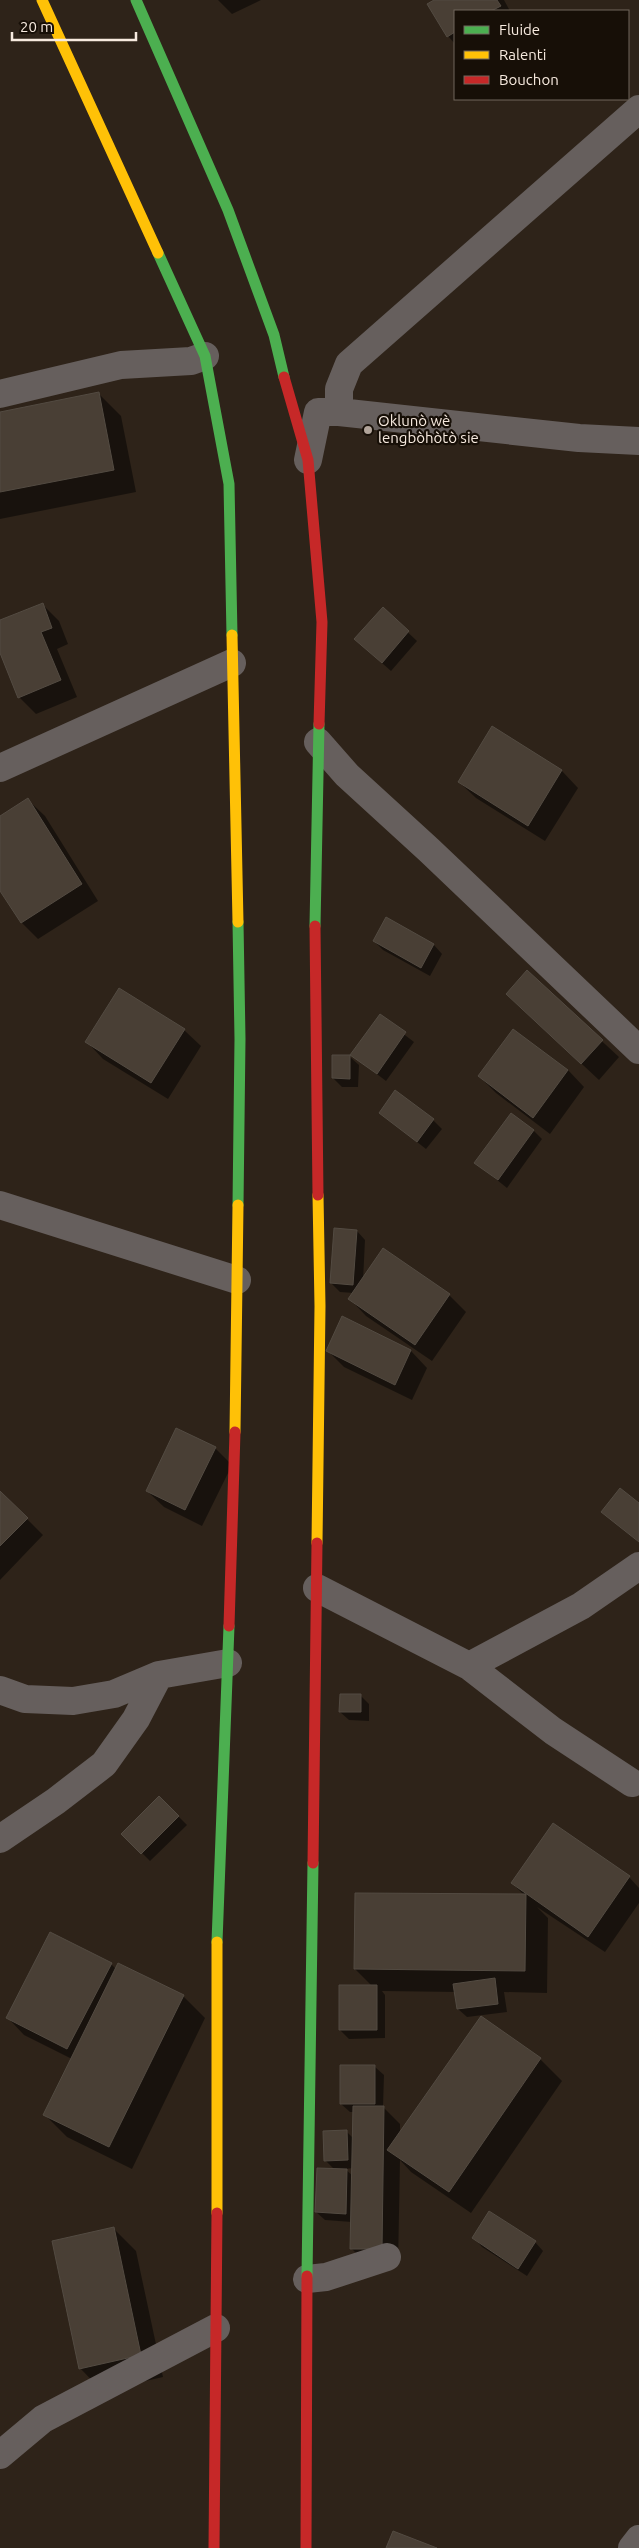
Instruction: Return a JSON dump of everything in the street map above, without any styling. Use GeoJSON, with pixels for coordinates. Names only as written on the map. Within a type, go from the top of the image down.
{"type":"FeatureCollection","features":[{"type":"Feature","properties":{"kind":"main road"},"geometry":{"type":"LineString","coordinates":[[42,0],[205,356],[229,484],[240,1039],[235,1464],[216,1932],[219,2062],[214,2548]]}},
{"type":"Feature","properties":{"kind":"main road"},"geometry":{"type":"LineString","coordinates":[[136,0],[228,210],[274,335],[280,368],[308,460],[322,622],[315,955],[320,1306],[307,2279],[306,2548]]}},
{"type":"Feature","properties":{"kind":"street"},"geometry":{"type":"LineString","coordinates":[[308,460],[349,364],[639,108]]}},
{"type":"Feature","properties":{"kind":"street"},"geometry":{"type":"LineString","coordinates":[[0,394],[121,365],[191,361],[205,356]]}},
{"type":"Feature","properties":{"kind":"street"},"geometry":{"type":"LineString","coordinates":[[280,368],[329,412],[579,438],[639,441]]}},
{"type":"Feature","properties":{"kind":"street"},"geometry":{"type":"LineString","coordinates":[[0,768],[232,663]]}},
{"type":"Feature","properties":{"kind":"street"},"geometry":{"type":"LineString","coordinates":[[318,742],[347,775],[430,850],[639,1050]]}},
{"type":"Feature","properties":{"kind":"street"},"geometry":{"type":"LineString","coordinates":[[0,1205],[237,1280]]}},
{"type":"Feature","properties":{"kind":"street"},"geometry":{"type":"LineString","coordinates":[[469,1666],[582,1606],[639,1566]]}},
{"type":"Feature","properties":{"kind":"street"},"geometry":{"type":"LineString","coordinates":[[317,1588],[469,1666],[553,1731],[632,1783]]}},
{"type":"Feature","properties":{"kind":"street"},"geometry":{"type":"LineString","coordinates":[[0,1690],[25,1699],[73,1701],[114,1694],[159,1675],[228,1663]]}},
{"type":"Feature","properties":{"kind":"street"},"geometry":{"type":"LineString","coordinates":[[0,1839],[56,1801],[104,1764],[136,1719],[159,1675]]}},
{"type":"Feature","properties":{"kind":"street"},"geometry":{"type":"LineString","coordinates":[[307,2279],[326,2278],[387,2257]]}},
{"type":"Feature","properties":{"kind":"street"},"geometry":{"type":"LineString","coordinates":[[0,2455],[43,2418],[216,2328]]}},
{"type":"Feature","properties":{"kind":"street"},"geometry":{"type":"LineString","coordinates":[[632,2548],[639,2539]]}},
{"type":"Feature","properties":{"kind":"building"},"geometry":{"type":"Polygon","coordinates":[[[434,0],[497,0],[501,6],[493,10],[454,10],[454,33],[447,37],[427,4],[434,0]]]}},
{"type":"Feature","properties":{"kind":"building"},"geometry":{"type":"Polygon","coordinates":[[[99,392],[114,470],[0,492],[0,412],[99,392]]]}},
{"type":"Feature","properties":{"kind":"building"},"geometry":{"type":"Polygon","coordinates":[[[43,603],[52,628],[41,632],[61,680],[18,698],[0,653],[0,620],[43,603]]]}},
{"type":"Feature","properties":{"kind":"building"},"geometry":{"type":"Polygon","coordinates":[[[383,607],[409,631],[382,663],[354,639],[383,607]]]}},
{"type":"Feature","properties":{"kind":"building"},"geometry":{"type":"Polygon","coordinates":[[[492,726],[562,770],[528,826],[458,782],[492,726]]]}},
{"type":"Feature","properties":{"kind":"building"},"geometry":{"type":"Polygon","coordinates":[[[28,798],[82,884],[21,923],[0,891],[0,816],[28,798]]]}},
{"type":"Feature","properties":{"kind":"building"},"geometry":{"type":"Polygon","coordinates":[[[386,917],[434,944],[421,968],[373,941],[386,917]]]}},
{"type":"Feature","properties":{"kind":"building"},"geometry":{"type":"Polygon","coordinates":[[[527,970],[603,1040],[581,1064],[506,994],[527,970]]]}},
{"type":"Feature","properties":{"kind":"building"},"geometry":{"type":"Polygon","coordinates":[[[119,988],[185,1029],[151,1083],[85,1042],[119,988]]]}},
{"type":"Feature","properties":{"kind":"building"},"geometry":{"type":"Polygon","coordinates":[[[380,1014],[406,1032],[377,1074],[350,1055],[380,1014]]]}},
{"type":"Feature","properties":{"kind":"building"},"geometry":{"type":"Polygon","coordinates":[[[513,1029],[568,1070],[533,1118],[478,1076],[513,1029]]]}},
{"type":"Feature","properties":{"kind":"building"},"geometry":{"type":"Polygon","coordinates":[[[332,1055],[350,1055],[350,1079],[332,1078],[332,1055]]]}},
{"type":"Feature","properties":{"kind":"building"},"geometry":{"type":"Polygon","coordinates":[[[395,1090],[434,1119],[417,1142],[379,1113],[395,1090]]]}},
{"type":"Feature","properties":{"kind":"building"},"geometry":{"type":"Polygon","coordinates":[[[511,1113],[534,1130],[498,1180],[474,1163],[511,1113]]]}},
{"type":"Feature","properties":{"kind":"building"},"geometry":{"type":"Polygon","coordinates":[[[334,1228],[357,1230],[353,1285],[330,1283],[334,1228]]]}},
{"type":"Feature","properties":{"kind":"building"},"geometry":{"type":"Polygon","coordinates":[[[383,1248],[450,1294],[415,1345],[348,1299],[383,1248]]]}},
{"type":"Feature","properties":{"kind":"building"},"geometry":{"type":"Polygon","coordinates":[[[342,1316],[411,1350],[395,1385],[326,1351],[342,1316]]]}},
{"type":"Feature","properties":{"kind":"building"},"geometry":{"type":"Polygon","coordinates":[[[176,1428],[216,1447],[185,1510],[146,1491],[176,1428]]]}},
{"type":"Feature","properties":{"kind":"building"},"geometry":{"type":"Polygon","coordinates":[[[620,1488],[639,1503],[639,1542],[601,1512],[620,1488]]]}},
{"type":"Feature","properties":{"kind":"building"},"geometry":{"type":"Polygon","coordinates":[[[0,1491],[28,1518],[0,1546],[0,1491]]]}},
{"type":"Feature","properties":{"kind":"building"},"geometry":{"type":"Polygon","coordinates":[[[340,1694],[361,1694],[361,1712],[339,1712],[340,1694]]]}},
{"type":"Feature","properties":{"kind":"building"},"geometry":{"type":"Polygon","coordinates":[[[159,1796],[179,1816],[141,1854],[121,1834],[159,1796]]]}},
{"type":"Feature","properties":{"kind":"building"},"geometry":{"type":"Polygon","coordinates":[[[553,1823],[630,1876],[588,1937],[511,1883],[553,1823]]]}},
{"type":"Feature","properties":{"kind":"building"},"geometry":{"type":"Polygon","coordinates":[[[355,1893],[526,1894],[525,1971],[354,1969],[355,1893]]]}},
{"type":"Feature","properties":{"kind":"building"},"geometry":{"type":"Polygon","coordinates":[[[50,1932],[112,1963],[67,2049],[6,2018],[50,1932]]]}},
{"type":"Feature","properties":{"kind":"building"},"geometry":{"type":"Polygon","coordinates":[[[118,1963],[184,1995],[109,2147],[43,2115],[118,1963]]]}},
{"type":"Feature","properties":{"kind":"building"},"geometry":{"type":"Polygon","coordinates":[[[495,1978],[498,2004],[457,2009],[453,1984],[495,1978]]]}},
{"type":"Feature","properties":{"kind":"building"},"geometry":{"type":"Polygon","coordinates":[[[339,1985],[377,1985],[377,2030],[339,2030],[339,1985]]]}},
{"type":"Feature","properties":{"kind":"building"},"geometry":{"type":"Polygon","coordinates":[[[481,2016],[541,2058],[449,2192],[387,2150],[481,2016]]]}},
{"type":"Feature","properties":{"kind":"building"},"geometry":{"type":"Polygon","coordinates":[[[340,2065],[375,2065],[375,2104],[340,2104],[340,2065]]]}},
{"type":"Feature","properties":{"kind":"building"},"geometry":{"type":"Polygon","coordinates":[[[353,2106],[384,2106],[382,2249],[350,2249],[353,2106]]]}},
{"type":"Feature","properties":{"kind":"building"},"geometry":{"type":"Polygon","coordinates":[[[347,2130],[348,2160],[324,2161],[323,2131],[347,2130]]]}},
{"type":"Feature","properties":{"kind":"building"},"geometry":{"type":"Polygon","coordinates":[[[317,2168],[347,2169],[346,2214],[315,2212],[317,2168]]]}},
{"type":"Feature","properties":{"kind":"building"},"geometry":{"type":"Polygon","coordinates":[[[489,2211],[536,2241],[518,2269],[472,2238],[489,2211]]]}},
{"type":"Feature","properties":{"kind":"building"},"geometry":{"type":"Polygon","coordinates":[[[114,2227],[141,2355],[79,2369],[52,2241],[114,2227]]]}},
{"type":"Feature","properties":{"kind":"building"},"geometry":{"type":"Polygon","coordinates":[[[393,2531],[437,2548],[386,2548],[393,2531]]]}},
{"type":"Feature","properties":{"kind":"traffic: fast"},"geometry":{"type":"LineString","coordinates":[[136,0],[228,210],[274,335],[284,377]]}},
{"type":"Feature","properties":{"kind":"traffic: fast"},"geometry":{"type":"LineString","coordinates":[[158,253],[205,356],[229,484],[232,635]]}},
{"type":"Feature","properties":{"kind":"traffic: fast"},"geometry":{"type":"LineString","coordinates":[[315,926],[319,724]]}},
{"type":"Feature","properties":{"kind":"traffic: fast"},"geometry":{"type":"LineString","coordinates":[[238,922],[240,1039],[238,1205]]}},
{"type":"Feature","properties":{"kind":"traffic: fast"},"geometry":{"type":"LineString","coordinates":[[217,1942],[229,1626]]}},
{"type":"Feature","properties":{"kind":"traffic: fast"},"geometry":{"type":"LineString","coordinates":[[307,2276],[313,1863]]}},
{"type":"Feature","properties":{"kind":"traffic: slow"},"geometry":{"type":"LineString","coordinates":[[42,0],[158,253]]}},
{"type":"Feature","properties":{"kind":"traffic: slow"},"geometry":{"type":"LineString","coordinates":[[232,635],[238,922]]}},
{"type":"Feature","properties":{"kind":"traffic: slow"},"geometry":{"type":"LineString","coordinates":[[317,1543],[320,1306],[318,1195]]}},
{"type":"Feature","properties":{"kind":"traffic: slow"},"geometry":{"type":"LineString","coordinates":[[235,1432],[238,1205]]}},
{"type":"Feature","properties":{"kind":"traffic: slow"},"geometry":{"type":"LineString","coordinates":[[217,1942],[217,2213]]}},
{"type":"Feature","properties":{"kind":"traffic: jam"},"geometry":{"type":"LineString","coordinates":[[284,377],[308,460],[322,622],[319,724]]}},
{"type":"Feature","properties":{"kind":"traffic: jam"},"geometry":{"type":"LineString","coordinates":[[315,926],[318,1195]]}},
{"type":"Feature","properties":{"kind":"traffic: jam"},"geometry":{"type":"LineString","coordinates":[[229,1626],[235,1432]]}},
{"type":"Feature","properties":{"kind":"traffic: jam"},"geometry":{"type":"LineString","coordinates":[[313,1863],[317,1543]]}},
{"type":"Feature","properties":{"kind":"traffic: jam"},"geometry":{"type":"LineString","coordinates":[[214,2548],[217,2213]]}},
{"type":"Feature","properties":{"kind":"traffic: jam"},"geometry":{"type":"LineString","coordinates":[[306,2548],[307,2276]]}},
{"type":"Feature","properties":{"kind":"place","name":"Oklunò wè lengbòhòtò sie"},"geometry":{"type":"Point","coordinates":[368,430]}}]}
